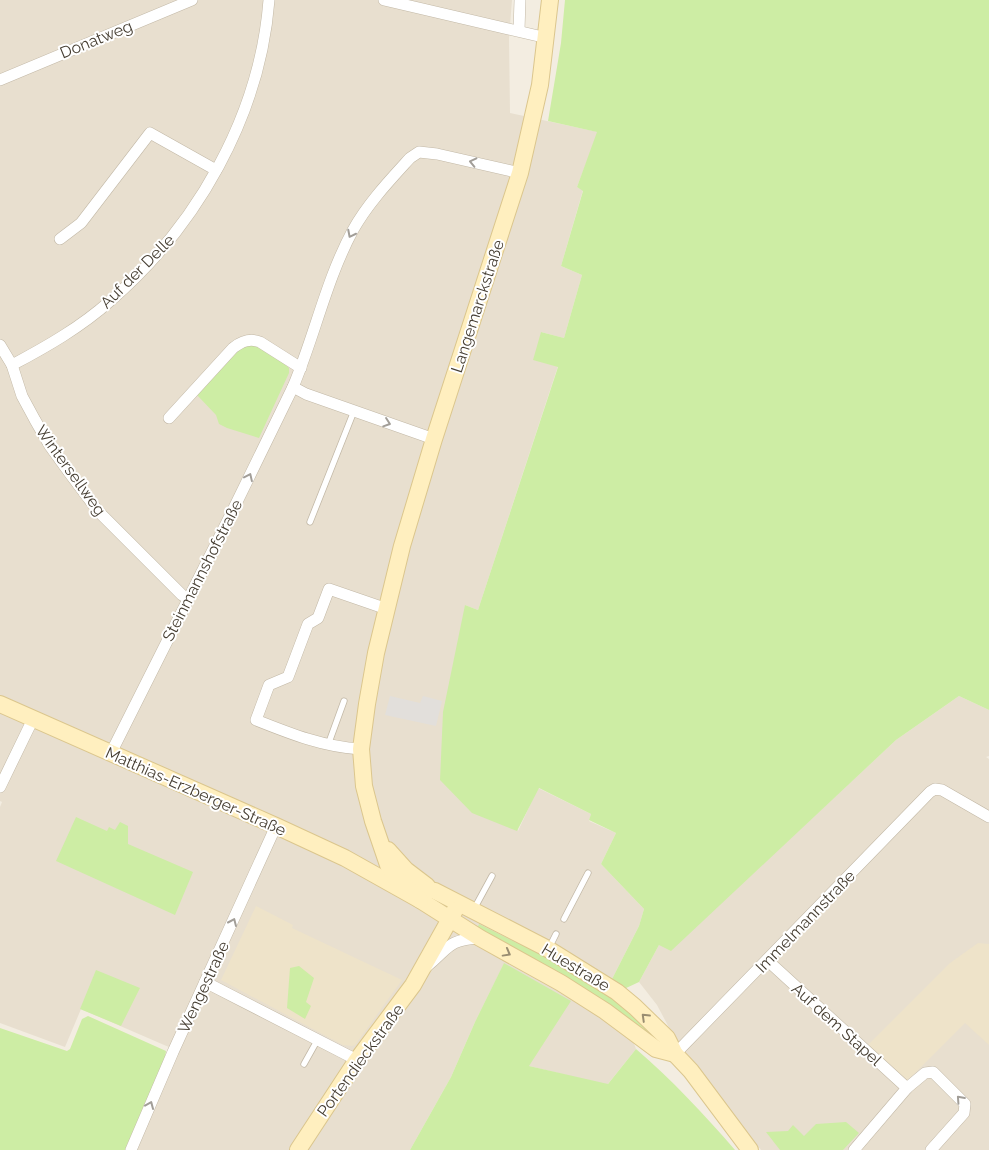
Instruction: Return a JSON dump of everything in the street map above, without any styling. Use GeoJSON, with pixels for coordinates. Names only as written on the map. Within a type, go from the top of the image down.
{"type":"FeatureCollection","features":[{"type":"Feature","properties":{"kind":"street","name":"Donatweg"},"geometry":{"type":"LineString","coordinates":[[0,80],[192,0]]}},
{"type":"Feature","properties":{"kind":"street","name":"Auf der Delle"},"geometry":{"type":"LineString","coordinates":[[12,365],[92,316],[128,285],[187,218],[216,170],[239,124],[250,93],[264,34],[269,0]]}},
{"type":"Feature","properties":{"kind":"street"},"geometry":{"type":"LineString","coordinates":[[384,0],[547,38]]}},
{"type":"Feature","properties":{"kind":"street"},"geometry":{"type":"LineString","coordinates":[[519,30],[520,0]]}},
{"type":"Feature","properties":{"kind":"street","name":"Langemarckstraße"},"geometry":{"type":"LineString","coordinates":[[450,919],[396,883],[395,877],[388,865],[373,821],[364,786],[362,748],[366,704],[402,546],[434,439],[520,173],[537,102],[547,38],[550,0]]}},
{"type":"Feature","properties":{"kind":"street"},"geometry":{"type":"LineString","coordinates":[[60,239],[81,223],[150,133],[216,170]]}},
{"type":"Feature","properties":{"kind":"street","name":"Steinmannshofstraße"},"geometry":{"type":"LineString","coordinates":[[111,753],[293,387],[327,287],[354,230],[366,210],[410,158],[419,152],[437,154],[520,173]]}},
{"type":"Feature","properties":{"kind":"street"},"geometry":{"type":"LineString","coordinates":[[169,418],[233,348],[243,341],[255,340],[260,342],[301,368]]}},
{"type":"Feature","properties":{"kind":"street","name":"Wintersellweg"},"geometry":{"type":"LineString","coordinates":[[0,345],[12,365],[22,396],[35,420],[71,476],[98,511],[182,595],[188,598]]}},
{"type":"Feature","properties":{"kind":"street"},"geometry":{"type":"LineString","coordinates":[[293,387],[306,394],[434,439]]}},
{"type":"Feature","properties":{"kind":"street"},"geometry":{"type":"LineString","coordinates":[[362,748],[328,745],[308,740],[256,720],[269,685],[288,677],[308,624],[318,618],[329,589],[387,609]]}},
{"type":"Feature","properties":{"kind":"street","name":"Matthias-Erzberger-Straße"},"geometry":{"type":"LineString","coordinates":[[0,704],[276,826],[396,883],[435,891],[466,908]]}},
{"type":"Feature","properties":{"kind":"street"},"geometry":{"type":"LineString","coordinates":[[0,787],[33,719]]}},
{"type":"Feature","properties":{"kind":"street","name":"Immelmannstraße"},"geometry":{"type":"LineString","coordinates":[[675,1054],[925,796],[935,790],[949,794],[989,817]]}},
{"type":"Feature","properties":{"kind":"street","name":"Wengestraße"},"geometry":{"type":"LineString","coordinates":[[131,1150],[173,1052],[276,826]]}},
{"type":"Feature","properties":{"kind":"street","name":"Langemarckstraße"},"geometry":{"type":"LineString","coordinates":[[382,844],[406,870],[435,891]]}},
{"type":"Feature","properties":{"kind":"street","name":"Portendieckstraße"},"geometry":{"type":"LineString","coordinates":[[298,1150],[357,1060],[394,1013],[423,969],[450,919],[466,908]]}},
{"type":"Feature","properties":{"kind":"street","name":"Huestraße"},"geometry":{"type":"LineString","coordinates":[[466,908],[548,949],[587,972],[625,998],[667,1038],[675,1054],[691,1071],[750,1150]]}},
{"type":"Feature","properties":{"kind":"street","name":"Huestraße"},"geometry":{"type":"LineString","coordinates":[[450,919],[561,983],[605,1011],[656,1049],[675,1054]]}},
{"type":"Feature","properties":{"kind":"street","name":"Portendieckstraße"},"geometry":{"type":"LineString","coordinates":[[423,969],[454,942],[480,938]]}},
{"type":"Feature","properties":{"kind":"street","name":"Auf dem Stapel"},"geometry":{"type":"LineString","coordinates":[[767,960],[908,1088]]}},
{"type":"Feature","properties":{"kind":"street"},"geometry":{"type":"LineString","coordinates":[[206,982],[357,1060]]}},
{"type":"Feature","properties":{"kind":"street"},"geometry":{"type":"LineString","coordinates":[[854,1150],[908,1088],[926,1072],[932,1072],[965,1104],[964,1113],[931,1150]]}},
{"type":"Feature","properties":{"kind":"lane"},"geometry":{"type":"LineString","coordinates":[[310,522],[354,411]]}},
{"type":"Feature","properties":{"kind":"lane"},"geometry":{"type":"LineString","coordinates":[[328,745],[344,701]]}},
{"type":"Feature","properties":{"kind":"lane"},"geometry":{"type":"LineString","coordinates":[[564,919],[588,874]]}},
{"type":"Feature","properties":{"kind":"lane"},"geometry":{"type":"LineString","coordinates":[[466,908],[492,876]]}},
{"type":"Feature","properties":{"kind":"lane"},"geometry":{"type":"LineString","coordinates":[[548,949],[556,934]]}},
{"type":"Feature","properties":{"kind":"lane"},"geometry":{"type":"LineString","coordinates":[[304,1064],[318,1039]]}},
{"type":"Feature","properties":{"kind":"shaded area"},"geometry":{"type":"Polygon","coordinates":[[[0,0],[512,0],[509,38],[510,113],[598,132],[577,187],[583,190],[561,266],[582,275],[564,338],[541,332],[558,366],[478,610],[465,605],[518,831],[538,788],[591,814],[589,821],[616,833],[601,864],[644,909],[639,926],[611,981],[636,1049],[607,1085],[529,1066],[504,964],[475,1022],[451,1077],[410,1150],[135,1150],[178,1051],[81,1009],[65,1047],[0,1023],[0,807],[2,802],[0,801],[0,0]]]}},
{"type":"Feature","properties":{"kind":"shaded area"},"geometry":{"type":"Polygon","coordinates":[[[390,696],[420,703],[423,696],[442,701],[436,726],[385,715],[390,696]]]}},
{"type":"Feature","properties":{"kind":"shaded area"},"geometry":{"type":"Polygon","coordinates":[[[959,696],[989,710],[989,756],[986,757],[989,759],[989,1150],[761,1150],[674,1037],[657,1005],[639,982],[659,945],[748,878],[896,740],[959,696]]]}},
{"type":"Feature","properties":{"kind":"shaded area"},"geometry":{"type":"Polygon","coordinates":[[[256,906],[293,925],[292,928],[402,980],[355,1045],[343,1045],[221,980],[256,906]]]}},
{"type":"Feature","properties":{"kind":"shaded area"},"geometry":{"type":"Polygon","coordinates":[[[978,943],[989,944],[989,1045],[965,1023],[906,1082],[868,1045],[950,963],[978,943]]]}},
{"type":"Feature","properties":{"kind":"green space"},"geometry":{"type":"Polygon","coordinates":[[[565,0],[989,0],[989,710],[959,696],[896,740],[671,951],[659,945],[639,982],[624,989],[611,981],[639,926],[644,909],[601,864],[616,833],[589,820],[591,814],[539,788],[517,831],[472,813],[440,780],[443,712],[465,605],[478,610],[558,367],[533,360],[541,332],[564,338],[582,275],[561,266],[583,191],[577,187],[597,132],[548,121],[561,43],[565,0]]]}},
{"type":"Feature","properties":{"kind":"green space"},"geometry":{"type":"Polygon","coordinates":[[[249,344],[260,347],[270,353],[289,368],[289,373],[259,438],[219,424],[216,415],[197,395],[242,347],[249,344]]]}},
{"type":"Feature","properties":{"kind":"green space"},"geometry":{"type":"Polygon","coordinates":[[[76,817],[107,831],[109,827],[115,830],[120,822],[128,826],[128,844],[193,872],[175,915],[56,861],[76,817]]]}},
{"type":"Feature","properties":{"kind":"green space"},"geometry":{"type":"Polygon","coordinates":[[[479,924],[554,959],[615,998],[660,1041],[652,1038],[616,1009],[477,929],[479,924]]]}},
{"type":"Feature","properties":{"kind":"green space"},"geometry":{"type":"Polygon","coordinates":[[[504,963],[571,1001],[529,1066],[608,1084],[636,1049],[712,1123],[735,1150],[410,1150],[451,1077],[504,963]]]}},
{"type":"Feature","properties":{"kind":"green space"},"geometry":{"type":"Polygon","coordinates":[[[299,966],[314,978],[306,1002],[311,1006],[305,1019],[287,1008],[290,968],[299,966]]]}},
{"type":"Feature","properties":{"kind":"green space"},"geometry":{"type":"Polygon","coordinates":[[[96,970],[140,988],[121,1026],[80,1009],[96,970]]]}},
{"type":"Feature","properties":{"kind":"green space"},"geometry":{"type":"Polygon","coordinates":[[[88,1016],[166,1051],[165,1058],[125,1150],[0,1150],[0,1028],[67,1051],[70,1049],[82,1019],[88,1016]]]}},
{"type":"Feature","properties":{"kind":"green space"},"geometry":{"type":"Polygon","coordinates":[[[846,1122],[859,1133],[843,1150],[780,1150],[766,1132],[788,1131],[793,1125],[804,1136],[816,1124],[846,1122]]]}}]}
